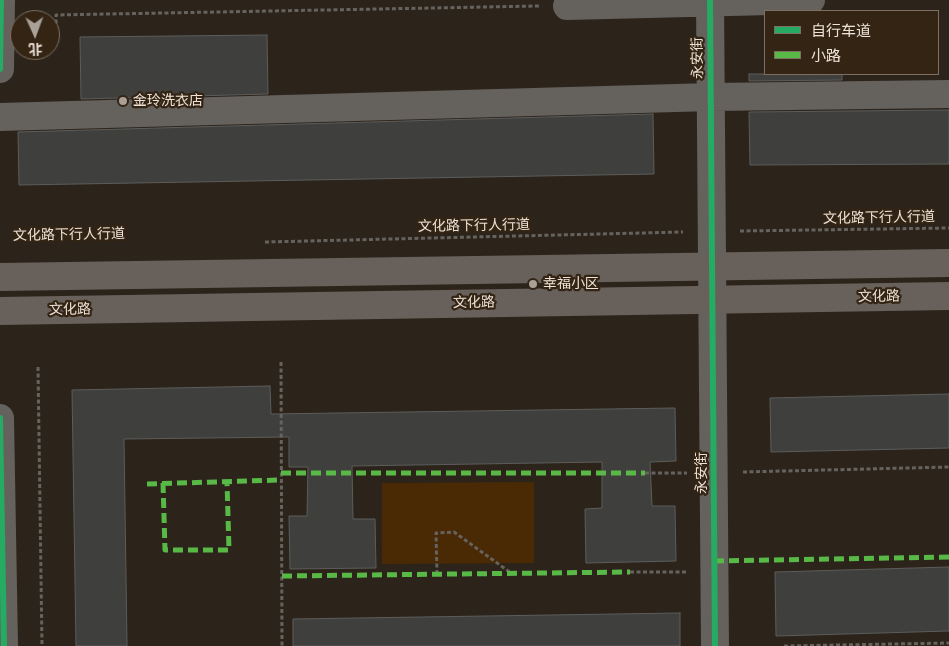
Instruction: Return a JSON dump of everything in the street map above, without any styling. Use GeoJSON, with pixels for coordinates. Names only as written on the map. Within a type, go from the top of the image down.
{"type":"FeatureCollection","features":[{"type":"Feature","properties":{"kind":"main road"},"geometry":{"type":"LineString","coordinates":[[0,278],[949,263]]}},
{"type":"Feature","properties":{"kind":"main road","name":"文化路"},"geometry":{"type":"LineString","coordinates":[[0,311],[949,296]]}},
{"type":"Feature","properties":{"kind":"street"},"geometry":{"type":"LineString","coordinates":[[0,0],[0,69]]}},
{"type":"Feature","properties":{"kind":"street"},"geometry":{"type":"LineString","coordinates":[[567,6],[811,0]]}},
{"type":"Feature","properties":{"kind":"street","name":"永安街"},"geometry":{"type":"LineString","coordinates":[[710,1],[715,646]]}},
{"type":"Feature","properties":{"kind":"street"},"geometry":{"type":"LineString","coordinates":[[0,117],[711,97],[949,94]]}},
{"type":"Feature","properties":{"kind":"street"},"geometry":{"type":"LineString","coordinates":[[0,418],[4,646]]}},
{"type":"Feature","properties":{"kind":"path"},"geometry":{"type":"LineString","coordinates":[[60,15],[567,6]]}},
{"type":"Feature","properties":{"kind":"path"},"geometry":{"type":"LineString","coordinates":[[281,362],[282,646]]}},
{"type":"Feature","properties":{"kind":"path"},"geometry":{"type":"LineString","coordinates":[[38,367],[42,646]]}},
{"type":"Feature","properties":{"kind":"path"},"geometry":{"type":"LineString","coordinates":[[645,473],[949,468]]}},
{"type":"Feature","properties":{"kind":"path"},"geometry":{"type":"LineString","coordinates":[[437,574],[436,533],[454,532],[511,573]]}},
{"type":"Feature","properties":{"kind":"path"},"geometry":{"type":"LineString","coordinates":[[630,572],[714,572]]}},
{"type":"Feature","properties":{"kind":"path"},"geometry":{"type":"LineString","coordinates":[[784,646],[949,643]]}},
{"type":"Feature","properties":{"kind":"shaded area"},"geometry":{"type":"Polygon","coordinates":[[[534,482],[534,563],[382,564],[382,483],[534,482]]]}},
{"type":"Feature","properties":{"kind":"building"},"geometry":{"type":"Polygon","coordinates":[[[267,35],[268,94],[81,99],[80,37],[267,35]]]}},
{"type":"Feature","properties":{"kind":"building"},"geometry":{"type":"Polygon","coordinates":[[[749,74],[842,75],[842,80],[749,81],[749,74]]]}},
{"type":"Feature","properties":{"kind":"building"},"geometry":{"type":"Polygon","coordinates":[[[949,110],[949,164],[750,165],[749,112],[949,110]]]}},
{"type":"Feature","properties":{"kind":"building"},"geometry":{"type":"Polygon","coordinates":[[[653,114],[654,174],[19,185],[18,132],[653,114]]]}},
{"type":"Feature","properties":{"kind":"building"},"geometry":{"type":"Polygon","coordinates":[[[270,386],[271,414],[675,408],[676,461],[650,462],[652,506],[675,506],[676,561],[586,563],[585,509],[602,508],[602,462],[352,466],[353,519],[375,519],[376,568],[290,569],[289,516],[307,516],[308,467],[289,467],[289,437],[124,439],[127,646],[76,646],[72,390],[270,386]]]}},
{"type":"Feature","properties":{"kind":"building"},"geometry":{"type":"Polygon","coordinates":[[[949,394],[949,448],[771,452],[770,398],[949,394]]]}},
{"type":"Feature","properties":{"kind":"building"},"geometry":{"type":"Polygon","coordinates":[[[949,567],[949,631],[776,636],[775,572],[949,567]]]}},
{"type":"Feature","properties":{"kind":"building"},"geometry":{"type":"Polygon","coordinates":[[[680,613],[680,646],[293,646],[293,619],[680,613]]]}},
{"type":"Feature","properties":{"kind":"marked path"},"geometry":{"type":"LineString","coordinates":[[281,473],[645,473]]}},
{"type":"Feature","properties":{"kind":"marked path"},"geometry":{"type":"LineString","coordinates":[[147,484],[281,480]]}},
{"type":"Feature","properties":{"kind":"marked path"},"geometry":{"type":"LineString","coordinates":[[163,483],[165,550],[229,550],[227,482]]}},
{"type":"Feature","properties":{"kind":"marked path"},"geometry":{"type":"LineString","coordinates":[[714,561],[949,557]]}},
{"type":"Feature","properties":{"kind":"marked path"},"geometry":{"type":"LineString","coordinates":[[282,576],[630,572]]}},
{"type":"Feature","properties":{"kind":"cycle path"},"geometry":{"type":"LineString","coordinates":[[0,69],[1,0]]}},
{"type":"Feature","properties":{"kind":"cycle path"},"geometry":{"type":"LineString","coordinates":[[710,0],[715,646]]}},
{"type":"Feature","properties":{"kind":"cycle path"},"geometry":{"type":"LineString","coordinates":[[0,418],[4,646]]}},
{"type":"Feature","properties":{"kind":"place","name":"金玲洗衣店"},"geometry":{"type":"Point","coordinates":[123,101]}},
{"type":"Feature","properties":{"kind":"place","name":"幸福小区"},"geometry":{"type":"Point","coordinates":[533,284]}}]}
